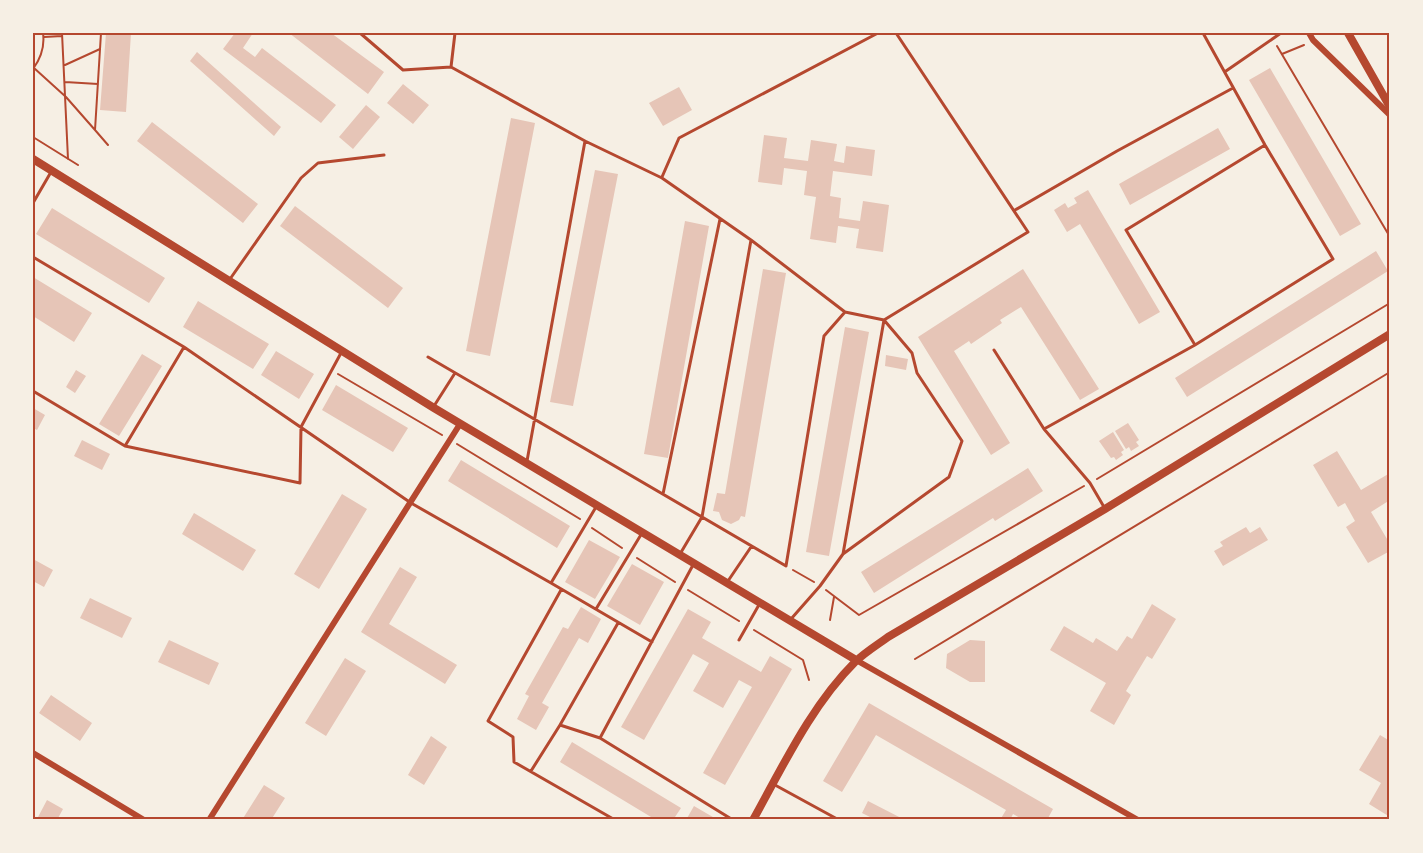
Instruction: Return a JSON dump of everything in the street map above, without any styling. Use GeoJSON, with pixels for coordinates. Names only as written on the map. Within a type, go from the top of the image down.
{"type":"FeatureCollection","features":[{"type":"Feature","properties":{"kind":"main road"},"geometry":{"type":"LineString","coordinates":[[1348,33],[1390,106]]}},
{"type":"Feature","properties":{"kind":"street"},"geometry":{"type":"LineString","coordinates":[[1309,33],[1313,40],[1390,115]]}},
{"type":"Feature","properties":{"kind":"street"},"geometry":{"type":"LineString","coordinates":[[33,159],[460,424],[598,504],[856,660],[1138,820]]}},
{"type":"Feature","properties":{"kind":"street"},"geometry":{"type":"LineString","coordinates":[[753,820],[817,708],[856,660],[888,638],[1390,334]]}},
{"type":"Feature","properties":{"kind":"street"},"geometry":{"type":"LineString","coordinates":[[209,820],[460,424]]}},
{"type":"Feature","properties":{"kind":"street"},"geometry":{"type":"LineString","coordinates":[[33,753],[144,820]]}},
{"type":"Feature","properties":{"kind":"lane"},"geometry":{"type":"LineString","coordinates":[[360,33],[403,70],[451,67],[585,141],[662,178],[751,240],[845,312],[884,320],[912,353],[916,373],[962,441],[949,477],[843,554],[820,586],[790,620]]}},
{"type":"Feature","properties":{"kind":"lane"},"geometry":{"type":"LineString","coordinates":[[451,67],[455,33]]}},
{"type":"Feature","properties":{"kind":"lane"},"geometry":{"type":"LineString","coordinates":[[662,178],[679,138],[878,33]]}},
{"type":"Feature","properties":{"kind":"lane"},"geometry":{"type":"LineString","coordinates":[[843,554],[884,320],[1028,232],[896,33]]}},
{"type":"Feature","properties":{"kind":"lane"},"geometry":{"type":"LineString","coordinates":[[1044,429],[1195,345],[1333,259],[1265,145],[1203,33]]}},
{"type":"Feature","properties":{"kind":"lane"},"geometry":{"type":"LineString","coordinates":[[1226,72],[1281,33]]}},
{"type":"Feature","properties":{"kind":"lane"},"geometry":{"type":"LineString","coordinates":[[1014,210],[1137,139],[1233,88]]}},
{"type":"Feature","properties":{"kind":"lane"},"geometry":{"type":"LineString","coordinates":[[527,463],[585,141]]}},
{"type":"Feature","properties":{"kind":"lane"},"geometry":{"type":"LineString","coordinates":[[1195,345],[1126,230],[1265,145]]}},
{"type":"Feature","properties":{"kind":"lane"},"geometry":{"type":"LineString","coordinates":[[229,280],[300,178],[318,163],[384,155]]}},
{"type":"Feature","properties":{"kind":"lane"},"geometry":{"type":"LineString","coordinates":[[33,203],[52,171]]}},
{"type":"Feature","properties":{"kind":"lane"},"geometry":{"type":"LineString","coordinates":[[663,494],[720,219]]}},
{"type":"Feature","properties":{"kind":"lane"},"geometry":{"type":"LineString","coordinates":[[680,554],[702,517],[751,240]]}},
{"type":"Feature","properties":{"kind":"lane"},"geometry":{"type":"LineString","coordinates":[[33,257],[184,347],[411,503],[652,642]]}},
{"type":"Feature","properties":{"kind":"lane"},"geometry":{"type":"LineString","coordinates":[[428,357],[786,566],[824,336],[845,312]]}},
{"type":"Feature","properties":{"kind":"lane"},"geometry":{"type":"LineString","coordinates":[[125,446],[184,347]]}},
{"type":"Feature","properties":{"kind":"lane"},"geometry":{"type":"LineString","coordinates":[[994,350],[1044,429],[1090,483],[1104,509]]}},
{"type":"Feature","properties":{"kind":"lane"},"geometry":{"type":"LineString","coordinates":[[33,391],[125,446],[300,483],[301,427],[342,351]]}},
{"type":"Feature","properties":{"kind":"lane"},"geometry":{"type":"LineString","coordinates":[[434,408],[455,373]]}},
{"type":"Feature","properties":{"kind":"lane"},"geometry":{"type":"LineString","coordinates":[[551,584],[598,504]]}},
{"type":"Feature","properties":{"kind":"lane"},"geometry":{"type":"LineString","coordinates":[[596,609],[643,531]]}},
{"type":"Feature","properties":{"kind":"lane"},"geometry":{"type":"LineString","coordinates":[[727,582],[751,546]]}},
{"type":"Feature","properties":{"kind":"lane"},"geometry":{"type":"LineString","coordinates":[[600,738],[695,563]]}},
{"type":"Feature","properties":{"kind":"lane"},"geometry":{"type":"LineString","coordinates":[[561,590],[488,721],[513,737],[514,762],[615,820]]}},
{"type":"Feature","properties":{"kind":"lane"},"geometry":{"type":"LineString","coordinates":[[739,640],[760,602]]}},
{"type":"Feature","properties":{"kind":"lane"},"geometry":{"type":"LineString","coordinates":[[531,771],[619,622]]}},
{"type":"Feature","properties":{"kind":"lane"},"geometry":{"type":"LineString","coordinates":[[560,725],[600,738],[733,820]]}},
{"type":"Feature","properties":{"kind":"lane"},"geometry":{"type":"LineString","coordinates":[[773,784],[839,820]]}},
{"type":"Feature","properties":{"kind":"path"},"geometry":{"type":"LineString","coordinates":[[95,130],[101,33]]}},
{"type":"Feature","properties":{"kind":"path"},"geometry":{"type":"LineString","coordinates":[[68,159],[66,97],[66,82],[62,34],[43,35],[44,48],[33,69],[66,97],[108,145]]}},
{"type":"Feature","properties":{"kind":"path"},"geometry":{"type":"LineString","coordinates":[[1273,38],[1390,237]]}},
{"type":"Feature","properties":{"kind":"path"},"geometry":{"type":"LineString","coordinates":[[64,66],[100,49]]}},
{"type":"Feature","properties":{"kind":"path"},"geometry":{"type":"LineString","coordinates":[[66,82],[98,84]]}},
{"type":"Feature","properties":{"kind":"path"},"geometry":{"type":"LineString","coordinates":[[33,137],[78,165]]}},
{"type":"Feature","properties":{"kind":"path"},"geometry":{"type":"LineString","coordinates":[[859,615],[1090,483],[1390,303]]}},
{"type":"Feature","properties":{"kind":"path"},"geometry":{"type":"LineString","coordinates":[[331,370],[586,523],[629,554],[804,660],[809,680]]}},
{"type":"Feature","properties":{"kind":"path"},"geometry":{"type":"LineString","coordinates":[[915,659],[1390,372]]}},
{"type":"Feature","properties":{"kind":"path"},"geometry":{"type":"LineString","coordinates":[[830,620],[834,597]]}},
{"type":"Feature","properties":{"kind":"building"},"geometry":{"type":"Polygon","coordinates":[[[106,33],[131,33],[126,112],[100,110],[106,33]]]}},
{"type":"Feature","properties":{"kind":"building"},"geometry":{"type":"Polygon","coordinates":[[[235,33],[253,33],[243,48],[255,57],[262,48],[336,105],[321,123],[223,49],[235,33]]]}},
{"type":"Feature","properties":{"kind":"building"},"geometry":{"type":"Polygon","coordinates":[[[289,33],[331,33],[384,72],[368,94],[289,33]]]}},
{"type":"Feature","properties":{"kind":"building"},"geometry":{"type":"Polygon","coordinates":[[[197,52],[281,127],[274,136],[190,61],[197,52]]]}},
{"type":"Feature","properties":{"kind":"building"},"geometry":{"type":"Polygon","coordinates":[[[1270,68],[1361,224],[1340,236],[1249,80],[1270,68]]]}},
{"type":"Feature","properties":{"kind":"building"},"geometry":{"type":"Polygon","coordinates":[[[403,84],[429,105],[413,124],[387,103],[403,84]]]}},
{"type":"Feature","properties":{"kind":"building"},"geometry":{"type":"Polygon","coordinates":[[[679,87],[692,110],[663,126],[649,103],[679,87]]]}},
{"type":"Feature","properties":{"kind":"building"},"geometry":{"type":"Polygon","coordinates":[[[366,105],[380,117],[353,149],[339,137],[366,105]]]}},
{"type":"Feature","properties":{"kind":"building"},"geometry":{"type":"Polygon","coordinates":[[[511,118],[535,123],[490,356],[466,351],[511,118]]]}},
{"type":"Feature","properties":{"kind":"building"},"geometry":{"type":"Polygon","coordinates":[[[152,122],[258,204],[243,223],[137,141],[152,122]]]}},
{"type":"Feature","properties":{"kind":"building"},"geometry":{"type":"Polygon","coordinates":[[[1218,128],[1230,149],[1130,205],[1119,184],[1218,128]]]}},
{"type":"Feature","properties":{"kind":"building"},"geometry":{"type":"Polygon","coordinates":[[[764,135],[787,138],[784,158],[808,161],[811,140],[837,144],[834,161],[844,163],[846,146],[875,150],[872,176],[833,171],[830,196],[841,198],[839,218],[860,221],[863,201],[889,205],[883,252],[856,248],[859,229],[838,226],[836,243],[810,239],[816,197],[804,195],[807,171],[784,168],[782,185],[758,182],[764,135]]]}},
{"type":"Feature","properties":{"kind":"building"},"geometry":{"type":"Polygon","coordinates":[[[595,170],[618,174],[573,406],[550,402],[595,170]]]}},
{"type":"Feature","properties":{"kind":"building"},"geometry":{"type":"Polygon","coordinates":[[[1088,190],[1160,312],[1139,324],[1080,224],[1067,232],[1054,210],[1065,203],[1068,208],[1077,203],[1074,198],[1088,190]]]}},
{"type":"Feature","properties":{"kind":"building"},"geometry":{"type":"Polygon","coordinates":[[[295,206],[403,288],[388,308],[280,226],[295,206]]]}},
{"type":"Feature","properties":{"kind":"building"},"geometry":{"type":"Polygon","coordinates":[[[52,208],[165,278],[149,303],[36,234],[52,208]]]}},
{"type":"Feature","properties":{"kind":"building"},"geometry":{"type":"Polygon","coordinates":[[[685,221],[709,226],[668,458],[644,454],[685,221]]]}},
{"type":"Feature","properties":{"kind":"building"},"geometry":{"type":"Polygon","coordinates":[[[1376,251],[1388,271],[1187,397],[1175,378],[1376,251]]]}},
{"type":"Feature","properties":{"kind":"building"},"geometry":{"type":"Polygon","coordinates":[[[763,269],[786,273],[745,517],[741,516],[739,520],[731,524],[722,520],[719,512],[713,511],[717,493],[725,494],[763,269]]]}},
{"type":"Feature","properties":{"kind":"building"},"geometry":{"type":"Polygon","coordinates":[[[1023,269],[1099,389],[1080,400],[1021,307],[1000,320],[1002,323],[971,344],[969,341],[954,351],[1010,443],[991,455],[918,337],[1023,269]]]}},
{"type":"Feature","properties":{"kind":"building"},"geometry":{"type":"Polygon","coordinates":[[[33,277],[92,313],[74,342],[33,316],[33,277]]]}},
{"type":"Feature","properties":{"kind":"building"},"geometry":{"type":"Polygon","coordinates":[[[198,301],[269,344],[253,369],[183,327],[198,301]]]}},
{"type":"Feature","properties":{"kind":"building"},"geometry":{"type":"Polygon","coordinates":[[[845,327],[869,332],[829,556],[806,552],[845,327]]]}},
{"type":"Feature","properties":{"kind":"building"},"geometry":{"type":"Polygon","coordinates":[[[276,351],[314,374],[299,399],[261,375],[276,351]]]}},
{"type":"Feature","properties":{"kind":"building"},"geometry":{"type":"Polygon","coordinates":[[[142,354],[162,366],[119,436],[99,424],[142,354]]]}},
{"type":"Feature","properties":{"kind":"building"},"geometry":{"type":"Polygon","coordinates":[[[886,355],[908,359],[906,370],[885,366],[886,355]]]}},
{"type":"Feature","properties":{"kind":"building"},"geometry":{"type":"Polygon","coordinates":[[[76,370],[86,376],[75,393],[66,387],[76,370]]]}},
{"type":"Feature","properties":{"kind":"building"},"geometry":{"type":"Polygon","coordinates":[[[336,385],[408,428],[393,452],[322,410],[336,385]]]}},
{"type":"Feature","properties":{"kind":"building"},"geometry":{"type":"Polygon","coordinates":[[[33,408],[45,415],[37,430],[33,428],[33,408]]]}},
{"type":"Feature","properties":{"kind":"building"},"geometry":{"type":"Polygon","coordinates":[[[1128,423],[1139,440],[1136,442],[1139,446],[1131,451],[1129,447],[1126,449],[1115,431],[1128,423]]]}},
{"type":"Feature","properties":{"kind":"building"},"geometry":{"type":"Polygon","coordinates":[[[1113,432],[1124,450],[1121,452],[1123,455],[1116,460],[1114,457],[1111,458],[1099,441],[1113,432]]]}},
{"type":"Feature","properties":{"kind":"building"},"geometry":{"type":"Polygon","coordinates":[[[82,440],[110,454],[102,470],[74,456],[82,440]]]}},
{"type":"Feature","properties":{"kind":"building"},"geometry":{"type":"Polygon","coordinates":[[[1337,451],[1361,490],[1390,473],[1390,500],[1371,512],[1390,544],[1390,551],[1368,563],[1346,527],[1355,521],[1345,503],[1338,507],[1313,465],[1337,451]]]}},
{"type":"Feature","properties":{"kind":"building"},"geometry":{"type":"Polygon","coordinates":[[[461,460],[570,526],[557,548],[448,481],[461,460]]]}},
{"type":"Feature","properties":{"kind":"building"},"geometry":{"type":"Polygon","coordinates":[[[1028,468],[1043,491],[995,521],[993,518],[874,593],[861,572],[1028,468]]]}},
{"type":"Feature","properties":{"kind":"building"},"geometry":{"type":"Polygon","coordinates":[[[342,494],[367,509],[319,589],[294,574],[342,494]]]}},
{"type":"Feature","properties":{"kind":"building"},"geometry":{"type":"Polygon","coordinates":[[[194,513],[256,550],[243,571],[182,534],[194,513]]]}},
{"type":"Feature","properties":{"kind":"building"},"geometry":{"type":"Polygon","coordinates":[[[1246,527],[1250,533],[1260,527],[1268,540],[1223,566],[1214,551],[1223,546],[1220,542],[1246,527]]]}},
{"type":"Feature","properties":{"kind":"building"},"geometry":{"type":"Polygon","coordinates":[[[589,540],[620,557],[595,599],[565,582],[589,540]]]}},
{"type":"Feature","properties":{"kind":"building"},"geometry":{"type":"Polygon","coordinates":[[[33,559],[53,570],[44,587],[33,581],[33,559]]]}},
{"type":"Feature","properties":{"kind":"building"},"geometry":{"type":"Polygon","coordinates":[[[632,564],[664,582],[640,625],[607,606],[632,564]]]}},
{"type":"Feature","properties":{"kind":"building"},"geometry":{"type":"Polygon","coordinates":[[[400,567],[417,577],[389,624],[457,665],[445,684],[361,632],[400,567]]]}},
{"type":"Feature","properties":{"kind":"building"},"geometry":{"type":"Polygon","coordinates":[[[90,598],[132,618],[122,638],[80,618],[90,598]]]}},
{"type":"Feature","properties":{"kind":"building"},"geometry":{"type":"Polygon","coordinates":[[[1152,604],[1176,619],[1152,659],[1147,656],[1126,691],[1131,695],[1114,725],[1090,711],[1106,683],[1050,650],[1064,626],[1093,643],[1096,638],[1117,651],[1127,636],[1132,639],[1152,604]]]}},
{"type":"Feature","properties":{"kind":"building"},"geometry":{"type":"Polygon","coordinates":[[[581,607],[601,619],[588,643],[579,638],[542,703],[549,707],[536,730],[517,719],[529,696],[525,694],[563,627],[568,629],[581,607]]]}},
{"type":"Feature","properties":{"kind":"building"},"geometry":{"type":"Polygon","coordinates":[[[688,609],[711,622],[702,638],[761,672],[770,656],[792,669],[725,785],[703,773],[752,687],[739,680],[723,708],[693,691],[709,663],[693,654],[644,740],[621,727],[688,609]]]}},
{"type":"Feature","properties":{"kind":"building"},"geometry":{"type":"Polygon","coordinates":[[[169,640],[219,663],[209,685],[158,662],[169,640]]]}},
{"type":"Feature","properties":{"kind":"building"},"geometry":{"type":"Polygon","coordinates":[[[970,640],[985,641],[985,682],[970,682],[946,668],[947,654],[970,640]]]}},
{"type":"Feature","properties":{"kind":"building"},"geometry":{"type":"Polygon","coordinates":[[[345,658],[366,671],[326,736],[305,723],[345,658]]]}},
{"type":"Feature","properties":{"kind":"building"},"geometry":{"type":"Polygon","coordinates":[[[51,695],[92,723],[80,741],[39,713],[51,695]]]}},
{"type":"Feature","properties":{"kind":"building"},"geometry":{"type":"Polygon","coordinates":[[[869,703],[1053,809],[1047,820],[1024,820],[1013,814],[1010,820],[1000,820],[1006,810],[876,735],[842,792],[823,781],[869,703]]]}},
{"type":"Feature","properties":{"kind":"building"},"geometry":{"type":"Polygon","coordinates":[[[1380,735],[1390,741],[1390,817],[1369,804],[1381,783],[1359,770],[1380,735]]]}},
{"type":"Feature","properties":{"kind":"building"},"geometry":{"type":"Polygon","coordinates":[[[431,736],[447,747],[424,785],[408,775],[431,736]]]}},
{"type":"Feature","properties":{"kind":"building"},"geometry":{"type":"Polygon","coordinates":[[[572,742],[681,808],[673,820],[656,820],[560,762],[572,742]]]}},
{"type":"Feature","properties":{"kind":"building"},"geometry":{"type":"Polygon","coordinates":[[[264,785],[285,798],[271,820],[242,820],[264,785]]]}},
{"type":"Feature","properties":{"kind":"building"},"geometry":{"type":"Polygon","coordinates":[[[47,800],[63,809],[57,820],[37,819],[47,800]]]}},
{"type":"Feature","properties":{"kind":"building"},"geometry":{"type":"Polygon","coordinates":[[[868,801],[905,820],[876,820],[862,813],[868,801]]]}},
{"type":"Feature","properties":{"kind":"building"},"geometry":{"type":"Polygon","coordinates":[[[694,806],[718,820],[686,820],[694,806]]]}}]}
